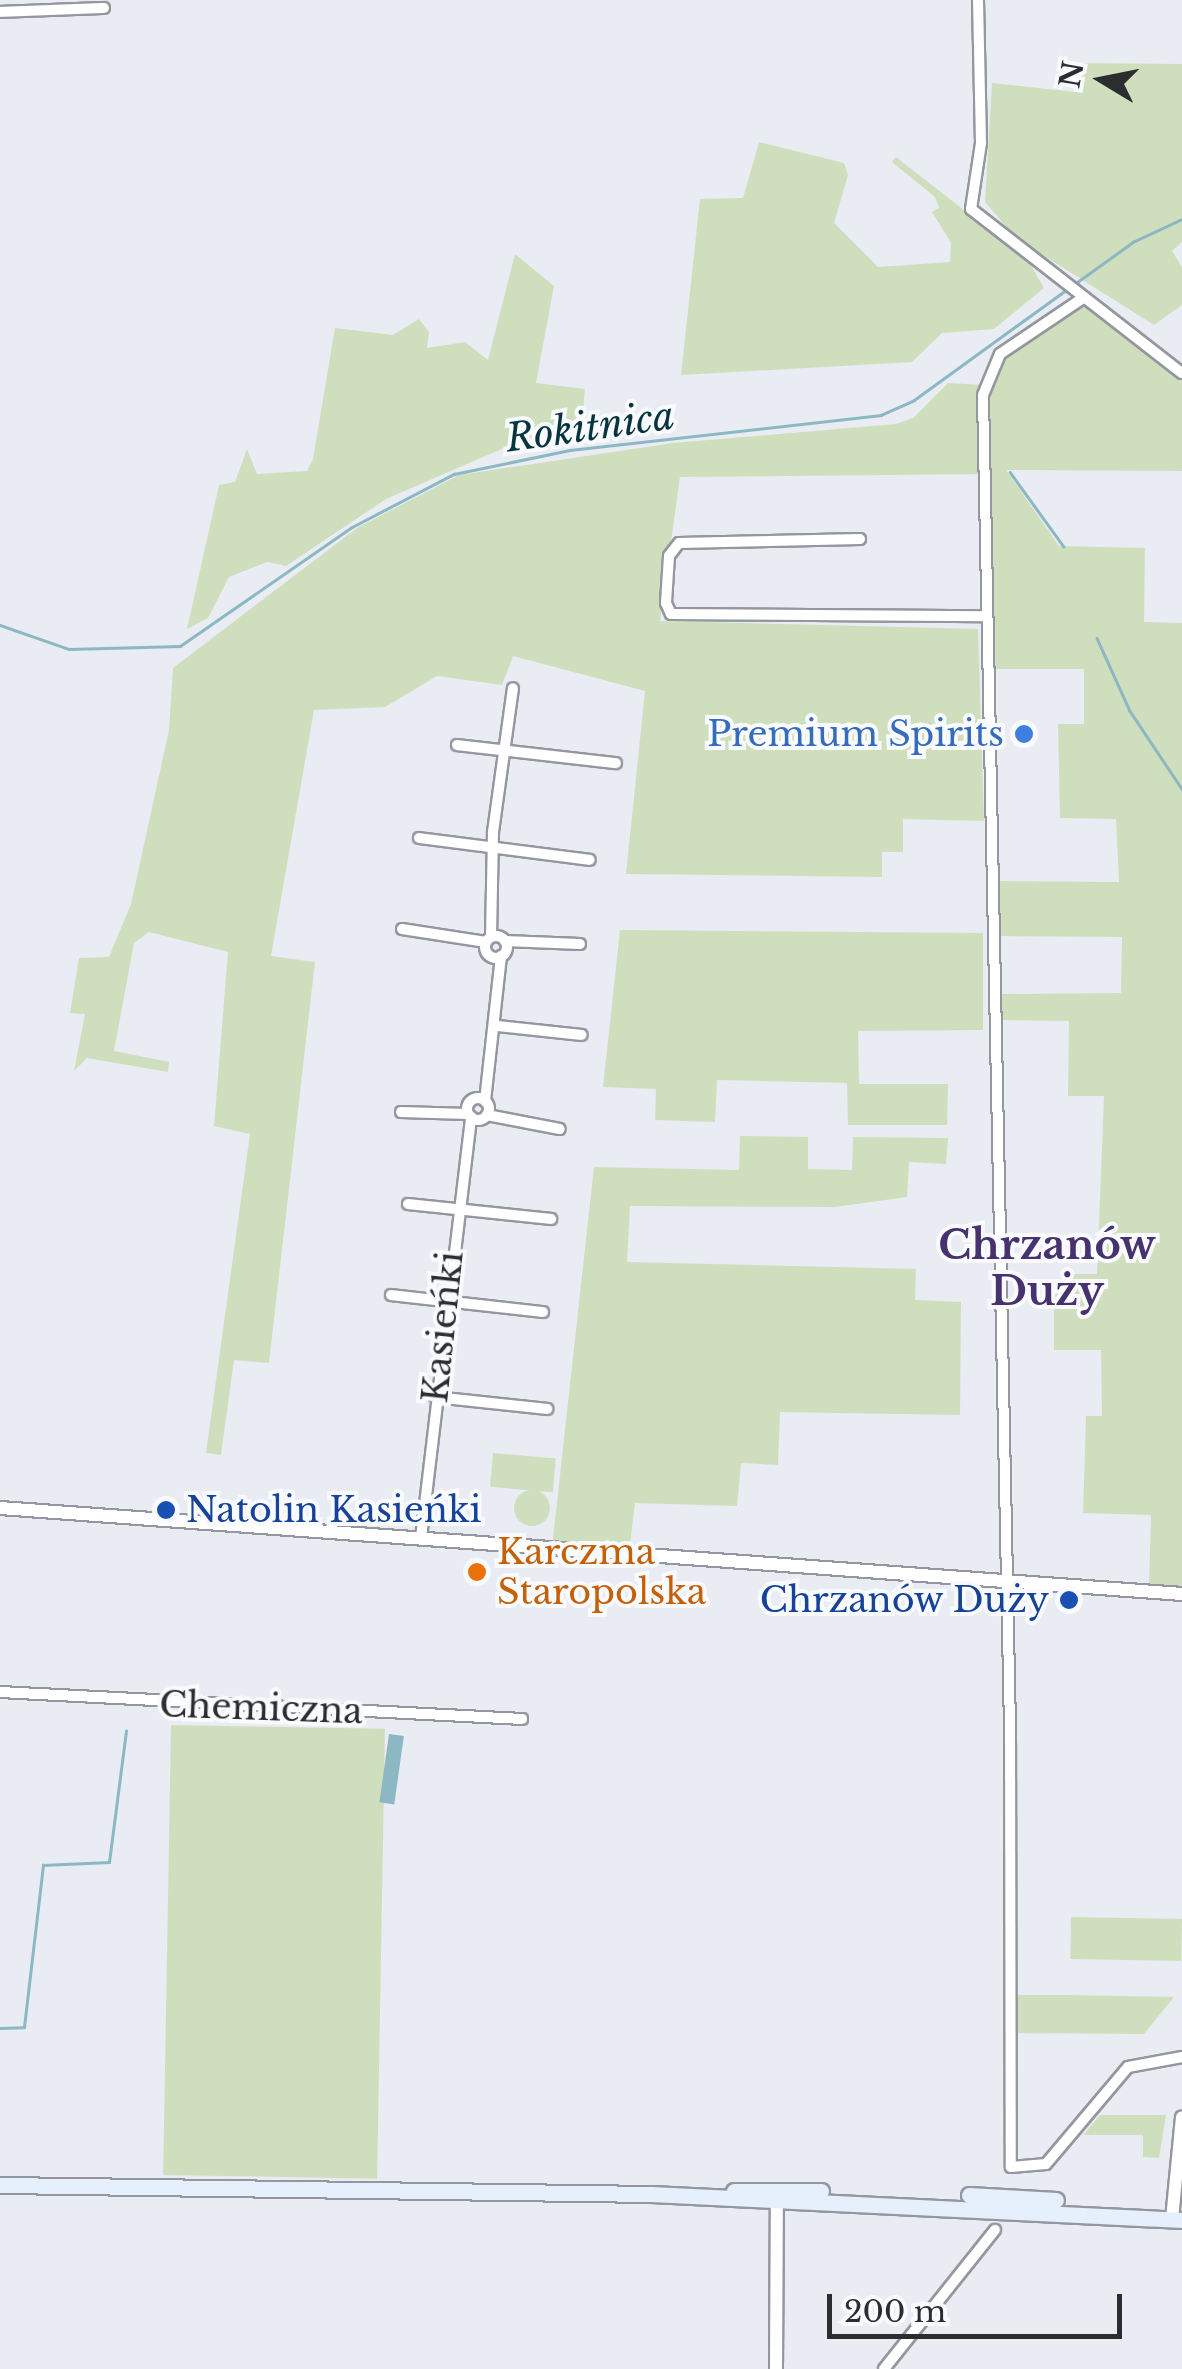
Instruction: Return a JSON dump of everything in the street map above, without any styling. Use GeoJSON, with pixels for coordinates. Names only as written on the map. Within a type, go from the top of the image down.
{"type":"FeatureCollection","features":[{"type":"Feature","properties":{"kind":"main road"},"geometry":{"type":"LineString","coordinates":[[0,2185],[777,2196],[1177,2215]]}},
{"type":"Feature","properties":{"kind":"street"},"geometry":{"type":"LineString","coordinates":[[978,0],[982,143],[971,208],[1182,373]]}},
{"type":"Feature","properties":{"kind":"street"},"geometry":{"type":"LineString","coordinates":[[0,12],[104,8]]}},
{"type":"Feature","properties":{"kind":"street"},"geometry":{"type":"LineString","coordinates":[[1075,291],[987,371],[986,616],[1011,2167],[1046,2164],[1128,2066],[1182,2057]]}},
{"type":"Feature","properties":{"kind":"street"},"geometry":{"type":"LineString","coordinates":[[860,539],[679,543],[669,556],[666,603],[672,614],[986,616]]}},
{"type":"Feature","properties":{"kind":"street"},"geometry":{"type":"LineString","coordinates":[[501,956],[489,955],[488,940],[513,688]]}},
{"type":"Feature","properties":{"kind":"street"},"geometry":{"type":"LineString","coordinates":[[457,745],[616,763]]}},
{"type":"Feature","properties":{"kind":"street"},"geometry":{"type":"LineString","coordinates":[[419,838],[590,860]]}},
{"type":"Feature","properties":{"kind":"street"},"geometry":{"type":"LineString","coordinates":[[402,930],[488,940],[580,944]]}},
{"type":"Feature","properties":{"kind":"street"},"geometry":{"type":"LineString","coordinates":[[487,1115],[505,941]]}},
{"type":"Feature","properties":{"kind":"street"},"geometry":{"type":"LineString","coordinates":[[498,1026],[582,1035]]}},
{"type":"Feature","properties":{"kind":"street"},"geometry":{"type":"LineString","coordinates":[[470,1116],[472,1099],[486,1101]]}},
{"type":"Feature","properties":{"kind":"street"},"geometry":{"type":"LineString","coordinates":[[400,1112],[487,1115],[560,1128]]}},
{"type":"Feature","properties":{"kind":"street","name":"Kasieńki"},"geometry":{"type":"LineString","coordinates":[[421,1538],[455,1209],[470,1116]]}},
{"type":"Feature","properties":{"kind":"street"},"geometry":{"type":"LineString","coordinates":[[408,1204],[551,1219]]}},
{"type":"Feature","properties":{"kind":"street"},"geometry":{"type":"LineString","coordinates":[[391,1295],[543,1312]]}},
{"type":"Feature","properties":{"kind":"street"},"geometry":{"type":"LineString","coordinates":[[435,1396],[546,1409]]}},
{"type":"Feature","properties":{"kind":"street"},"geometry":{"type":"LineString","coordinates":[[0,1508],[1182,1594]]}},
{"type":"Feature","properties":{"kind":"street","name":"Chemiczna"},"geometry":{"type":"LineString","coordinates":[[0,1692],[522,1720]]}},
{"type":"Feature","properties":{"kind":"street"},"geometry":{"type":"LineString","coordinates":[[1177,2215],[1182,2117]]}},
{"type":"Feature","properties":{"kind":"street"},"geometry":{"type":"LineString","coordinates":[[776,2369],[777,2196]]}},
{"type":"Feature","properties":{"kind":"street"},"geometry":{"type":"LineString","coordinates":[[884,2369],[995,2230]]}},
{"type":"Feature","properties":{"kind":"green space"},"geometry":{"type":"Polygon","coordinates":[[[1076,63],[1182,64],[1182,242],[1172,251],[1182,267],[1182,305],[1154,325],[1016,238],[985,202],[992,83],[1075,92],[1076,63]]]}},
{"type":"Feature","properties":{"kind":"green space"},"geometry":{"type":"Polygon","coordinates":[[[759,142],[844,163],[848,175],[834,223],[878,267],[950,262],[951,243],[932,212],[939,208],[935,197],[892,162],[896,157],[1028,260],[1044,288],[994,329],[942,333],[912,362],[681,375],[700,199],[743,198],[759,142]]]}},
{"type":"Feature","properties":{"kind":"green space"},"geometry":{"type":"Polygon","coordinates":[[[515,254],[554,286],[536,383],[585,389],[582,421],[545,426],[542,445],[504,448],[386,499],[286,566],[267,562],[229,577],[208,618],[187,629],[219,485],[235,482],[247,449],[257,474],[307,471],[313,459],[335,328],[393,335],[419,319],[429,332],[427,348],[465,342],[488,360],[515,254]]]}},
{"type":"Feature","properties":{"kind":"green space"},"geometry":{"type":"Polygon","coordinates":[[[1083,298],[1182,373],[1182,471],[1006,470],[1059,546],[1145,548],[1144,622],[1182,623],[1182,1588],[1149,1586],[1151,1515],[1083,1513],[1086,1416],[1102,1416],[1101,1350],[1054,1350],[1054,1285],[1071,1285],[1071,1274],[1097,1274],[1104,1096],[1068,1096],[1069,1021],[1002,1020],[1002,994],[1121,993],[1122,937],[1000,936],[1000,881],[1119,882],[1116,819],[1060,818],[1058,724],[1084,724],[1084,669],[995,669],[989,474],[680,477],[660,621],[978,629],[984,821],[903,819],[903,852],[882,852],[882,877],[626,874],[645,691],[513,656],[502,685],[437,676],[385,707],[314,710],[271,956],[315,962],[269,1363],[234,1360],[221,1455],[206,1453],[250,1134],[214,1126],[228,952],[149,932],[134,943],[114,1051],[169,1062],[168,1072],[87,1058],[74,1071],[85,1014],[70,1013],[79,958],[109,957],[131,904],[169,730],[173,668],[357,528],[459,475],[673,443],[896,424],[913,418],[948,383],[984,385],[1000,354],[1083,298]]]}},
{"type":"Feature","properties":{"kind":"green space"},"geometry":{"type":"Polygon","coordinates":[[[620,930],[983,933],[983,1030],[858,1031],[859,1084],[948,1084],[947,1125],[848,1125],[847,1083],[717,1080],[715,1122],[655,1120],[656,1089],[603,1087],[620,930]]]}},
{"type":"Feature","properties":{"kind":"green space"},"geometry":{"type":"Polygon","coordinates":[[[740,1136],[808,1137],[808,1169],[852,1170],[853,1137],[948,1138],[946,1164],[909,1162],[907,1197],[835,1207],[630,1206],[627,1262],[916,1269],[915,1300],[961,1302],[960,1415],[780,1412],[778,1465],[741,1463],[737,1506],[635,1503],[629,1553],[552,1548],[594,1167],[739,1170],[740,1136]]]}},
{"type":"Feature","properties":{"kind":"green space"},"geometry":{"type":"Polygon","coordinates":[[[493,1453],[556,1458],[553,1492],[490,1487],[493,1453]]]}},
{"type":"Feature","properties":{"kind":"green space"},"geometry":{"type":"Polygon","coordinates":[[[532,1490],[545,1495],[550,1508],[545,1521],[532,1526],[519,1521],[514,1508],[519,1495],[532,1490]]]}},
{"type":"Feature","properties":{"kind":"green space"},"geometry":{"type":"Polygon","coordinates":[[[171,1725],[385,1729],[377,2179],[163,2175],[171,1725]]]}},
{"type":"Feature","properties":{"kind":"green space"},"geometry":{"type":"Polygon","coordinates":[[[1071,1917],[1182,1919],[1181,1961],[1070,1959],[1071,1917]]]}},
{"type":"Feature","properties":{"kind":"green space"},"geometry":{"type":"Polygon","coordinates":[[[1017,1995],[1174,1997],[1144,2034],[1017,2033],[1017,1995]]]}},
{"type":"Feature","properties":{"kind":"green space"},"geometry":{"type":"Polygon","coordinates":[[[1100,2115],[1166,2115],[1159,2158],[1143,2157],[1143,2135],[1083,2135],[1100,2115]]]}},
{"type":"Feature","properties":{"kind":"water"},"geometry":{"type":"Polygon","coordinates":[[[389,1734],[404,1736],[394,1804],[379,1802],[389,1734]]]}},
{"type":"Feature","properties":{"kind":"waterway","name":"Rokitnica"},"geometry":{"type":"LineString","coordinates":[[1073,285],[1133,242],[1182,219]]}},
{"type":"Feature","properties":{"kind":"waterway","name":"Rokitnica"},"geometry":{"type":"LineString","coordinates":[[0,625],[69,649],[180,646],[352,527],[454,474],[570,450],[881,415],[914,400],[1066,290]]}},
{"type":"Feature","properties":{"kind":"waterway"},"geometry":{"type":"LineString","coordinates":[[1010,472],[1064,547]]}},
{"type":"Feature","properties":{"kind":"waterway"},"geometry":{"type":"LineString","coordinates":[[1097,638],[1130,711],[1182,789]]}},
{"type":"Feature","properties":{"kind":"waterway"},"geometry":{"type":"LineString","coordinates":[[0,2028],[24,2027],[43,1865],[109,1862],[126,1731]]}},
{"type":"Feature","properties":{"kind":"place","name":"Premium Spirits"},"geometry":{"type":"Point","coordinates":[1024,734]}},
{"type":"Feature","properties":{"kind":"place","name":"Natolin Kasieńki"},"geometry":{"type":"Point","coordinates":[166,1510]}},
{"type":"Feature","properties":{"kind":"place","name":"Karczma Staropolska"},"geometry":{"type":"Point","coordinates":[477,1572]}},
{"type":"Feature","properties":{"kind":"place","name":"Chrzanów Duży"},"geometry":{"type":"Point","coordinates":[1069,1600]}},
{"type":"Feature","properties":{"kind":"district","name":"Chrzanów Duży"},"geometry":{"type":"Point","coordinates":[1047,1268]}}]}
